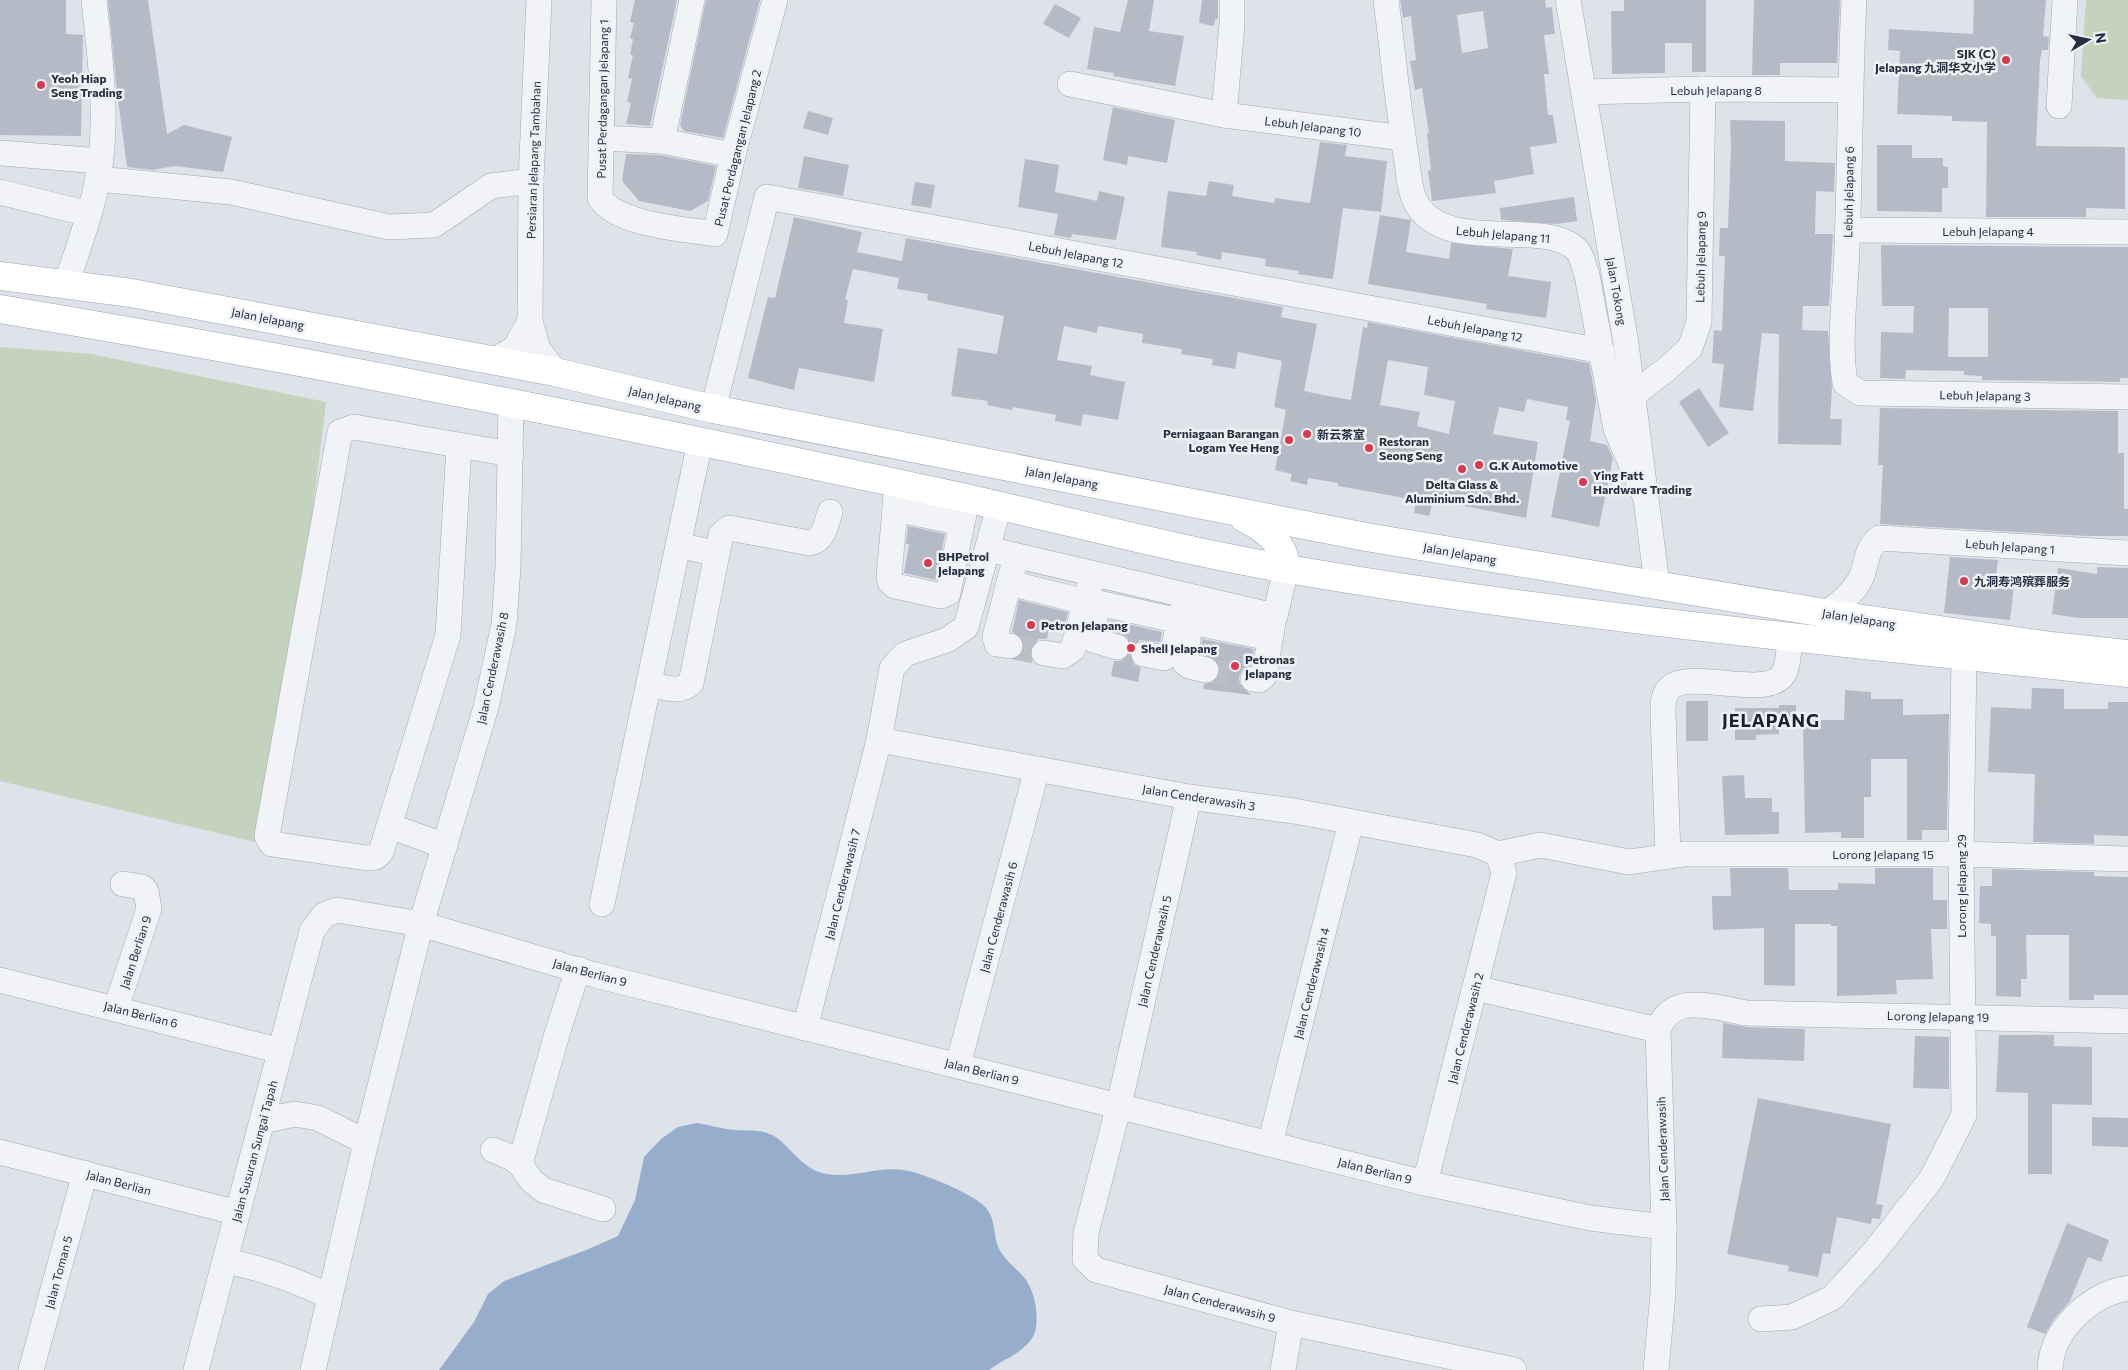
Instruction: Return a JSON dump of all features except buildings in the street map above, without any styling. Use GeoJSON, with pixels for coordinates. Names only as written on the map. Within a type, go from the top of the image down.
{"type":"FeatureCollection","features":[{"type":"Feature","properties":{"kind":"main road","name":"Jalan Jelapang"},"geometry":{"type":"LineString","coordinates":[[0,276],[131,293],[495,360],[713,409],[1366,537],[1561,571],[1656,584],[1827,613],[2051,646],[2128,654]]}},
{"type":"Feature","properties":{"kind":"main road","name":"Jalan Jelapang"},"geometry":{"type":"LineString","coordinates":[[0,309],[186,340],[511,403],[700,442],[896,496],[965,511],[999,506],[1188,551],[1286,569],[1496,603],[1964,657],[2128,673]]}},
{"type":"Feature","properties":{"kind":"main road"},"geometry":{"type":"LineString","coordinates":[[1222,508],[1256,524],[1275,539],[1283,551],[1286,569]]}},
{"type":"Feature","properties":{"kind":"main road"},"geometry":{"type":"LineString","coordinates":[[1286,569],[1296,553],[1310,544],[1329,539],[1366,537]]}},
{"type":"Feature","properties":{"kind":"street"},"geometry":{"type":"LineString","coordinates":[[66,284],[89,214],[99,170],[103,126],[94,0]]}},
{"type":"Feature","properties":{"kind":"street","name":"Persiaran Jelapang Tambahan"},"geometry":{"type":"LineString","coordinates":[[539,0],[531,182],[530,321],[538,349],[555,372]]}},
{"type":"Feature","properties":{"kind":"street","name":"Pusat Perdagangan Jelapang 1"},"geometry":{"type":"LineString","coordinates":[[600,198],[604,0]]}},
{"type":"Feature","properties":{"kind":"street"},"geometry":{"type":"LineString","coordinates":[[662,141],[692,0]]}},
{"type":"Feature","properties":{"kind":"street","name":"Pusat Perdagangan Jelapang 2"},"geometry":{"type":"LineString","coordinates":[[600,198],[604,204],[642,222],[716,234],[733,155],[775,0]]}},
{"type":"Feature","properties":{"kind":"street"},"geometry":{"type":"LineString","coordinates":[[1224,115],[1232,24],[1232,0]]}},
{"type":"Feature","properties":{"kind":"street","name":"Lebuh Jelapang 11"},"geometry":{"type":"LineString","coordinates":[[1386,0],[1403,138],[1412,190],[1419,209],[1433,222],[1453,230],[1559,239],[1578,251],[1587,275],[1616,429],[1645,496]]}},
{"type":"Feature","properties":{"kind":"street","name":"Jalan Tokong"},"geometry":{"type":"LineString","coordinates":[[1568,0],[1626,344],[1656,584]]}},
{"type":"Feature","properties":{"kind":"street","name":"Lebuh Jelapang 6"},"geometry":{"type":"LineString","coordinates":[[1845,383],[1842,363],[1848,230],[1849,90],[1854,0]]}},
{"type":"Feature","properties":{"kind":"street"},"geometry":{"type":"LineString","coordinates":[[2059,106],[2065,0]]}},
{"type":"Feature","properties":{"kind":"street","name":"Lebuh Jelapang 10"},"geometry":{"type":"LineString","coordinates":[[1070,84],[1224,115],[1403,138]]}},
{"type":"Feature","properties":{"kind":"street","name":"Lebuh Jelapang 8"},"geometry":{"type":"LineString","coordinates":[[1584,92],[1703,89],[1849,90]]}},
{"type":"Feature","properties":{"kind":"street","name":"Lebuh Jelapang 9"},"geometry":{"type":"LineString","coordinates":[[1633,395],[1690,348],[1699,322],[1703,89]]}},
{"type":"Feature","properties":{"kind":"street"},"geometry":{"type":"LineString","coordinates":[[601,138],[662,141],[733,155]]}},
{"type":"Feature","properties":{"kind":"street"},"geometry":{"type":"LineString","coordinates":[[0,153],[231,192],[389,227],[434,225],[491,186],[531,182]]}},
{"type":"Feature","properties":{"kind":"street"},"geometry":{"type":"LineString","coordinates":[[0,192],[89,214]]}},
{"type":"Feature","properties":{"kind":"street","name":"Lebuh Jelapang 12"},"geometry":{"type":"LineString","coordinates":[[713,409],[766,197],[1602,352]]}},
{"type":"Feature","properties":{"kind":"street","name":"Lebuh Jelapang 4"},"geometry":{"type":"LineString","coordinates":[[1848,230],[2128,232]]}},
{"type":"Feature","properties":{"kind":"street"},"geometry":{"type":"LineString","coordinates":[[716,234],[754,244]]}},
{"type":"Feature","properties":{"kind":"street","name":"Persiaran Jelapang Tambahan"},"geometry":{"type":"LineString","coordinates":[[495,360],[515,348],[530,321]]}},
{"type":"Feature","properties":{"kind":"street","name":"Lebuh Jelapang 3"},"geometry":{"type":"LineString","coordinates":[[1845,383],[1860,393],[2128,397]]}},
{"type":"Feature","properties":{"kind":"street","name":"Jalan Cenderawasih 8"},"geometry":{"type":"LineString","coordinates":[[313,1370],[366,1142],[421,924],[486,707],[504,625],[508,567],[511,403]]}},
{"type":"Feature","properties":{"kind":"street"},"geometry":{"type":"LineString","coordinates":[[459,446],[448,635],[390,826],[380,852],[376,857],[368,858],[272,844],[267,836],[340,432],[354,427],[511,454]]}},
{"type":"Feature","properties":{"kind":"street"},"geometry":{"type":"LineString","coordinates":[[602,904],[700,442]]}},
{"type":"Feature","properties":{"kind":"street"},"geometry":{"type":"LineString","coordinates":[[896,496],[888,576],[890,582],[895,586],[941,596],[948,593],[965,511]]}},
{"type":"Feature","properties":{"kind":"street","name":"Jalan Cenderawasih 7"},"geometry":{"type":"LineString","coordinates":[[805,1028],[879,740],[892,668],[905,654],[947,640],[966,627],[999,506]]}},
{"type":"Feature","properties":{"kind":"street"},"geometry":{"type":"LineString","coordinates":[[649,684],[677,690],[686,688],[691,682],[721,535],[729,528],[810,543],[822,536],[830,512]]}},
{"type":"Feature","properties":{"kind":"street","name":"Lebuh Jelapang 1"},"geometry":{"type":"LineString","coordinates":[[1827,613],[1850,595],[1860,578],[1870,545],[1879,538],[2128,553]]}},
{"type":"Feature","properties":{"kind":"street"},"geometry":{"type":"LineString","coordinates":[[678,545],[717,554]]}},
{"type":"Feature","properties":{"kind":"street"},"geometry":{"type":"LineString","coordinates":[[988,549],[1191,597],[1272,627]]}},
{"type":"Feature","properties":{"kind":"street"},"geometry":{"type":"LineString","coordinates":[[1010,646],[998,644],[995,641],[1016,556]]}},
{"type":"Feature","properties":{"kind":"street"},"geometry":{"type":"LineString","coordinates":[[1253,680],[1259,680],[1264,676],[1272,627],[1286,569]]}},
{"type":"Feature","properties":{"kind":"street"},"geometry":{"type":"LineString","coordinates":[[1044,653],[1064,656],[1073,649],[1092,602],[1098,575]]}},
{"type":"Feature","properties":{"kind":"street"},"geometry":{"type":"LineString","coordinates":[[976,593],[1007,592],[1092,602],[1186,622],[1272,627]]}},
{"type":"Feature","properties":{"kind":"street"},"geometry":{"type":"LineString","coordinates":[[1191,597],[1186,622],[1185,664],[1206,670]]}},
{"type":"Feature","properties":{"kind":"street"},"geometry":{"type":"LineString","coordinates":[[1092,602],[1093,640],[1117,647]]}},
{"type":"Feature","properties":{"kind":"street"},"geometry":{"type":"LineString","coordinates":[[1144,654],[1164,658],[1169,657],[1186,622]]}},
{"type":"Feature","properties":{"kind":"street"},"geometry":{"type":"LineString","coordinates":[[1668,856],[1664,697],[1672,687],[1688,682],[1761,684],[1775,682],[1785,672],[1790,637]]}},
{"type":"Feature","properties":{"kind":"street","name":"Lorong Jelapang 29"},"geometry":{"type":"LineString","coordinates":[[1762,1319],[1792,1317],[1832,1298],[1876,1251],[1932,1178],[1964,1115],[1961,1016],[1961,854],[1964,657]]}},
{"type":"Feature","properties":{"kind":"street","name":"Jalan Cenderawasih 3"},"geometry":{"type":"LineString","coordinates":[[879,740],[1189,797],[1294,811],[1477,845],[1501,864]]}},
{"type":"Feature","properties":{"kind":"street","name":"Jalan Cenderawasih 6"},"geometry":{"type":"LineString","coordinates":[[958,1065],[1037,769]]}},
{"type":"Feature","properties":{"kind":"street","name":"Jalan Cenderawasih 5"},"geometry":{"type":"LineString","coordinates":[[1118,1105],[1189,797]]}},
{"type":"Feature","properties":{"kind":"street","name":"Jalan Cenderawasih 4"},"geometry":{"type":"LineString","coordinates":[[1270,1144],[1351,822]]}},
{"type":"Feature","properties":{"kind":"street"},"geometry":{"type":"LineString","coordinates":[[390,826],[445,846]]}},
{"type":"Feature","properties":{"kind":"street","name":"Lorong Jelapang 15"},"geometry":{"type":"LineString","coordinates":[[1501,864],[1540,844],[1629,862],[1668,856],[1728,854],[1961,854],[2128,859]]}},
{"type":"Feature","properties":{"kind":"street","name":"Jalan Cenderawasih 2"},"geometry":{"type":"LineString","coordinates":[[1425,1183],[1475,988],[1501,864]]}},
{"type":"Feature","properties":{"kind":"street","name":"Jalan Berlian 9"},"geometry":{"type":"LineString","coordinates":[[116,1008],[149,909],[146,891],[142,887],[123,884]]}},
{"type":"Feature","properties":{"kind":"street","name":"Jalan Berlian 9"},"geometry":{"type":"LineString","coordinates":[[312,931],[324,915],[337,910],[421,924],[578,969],[805,1028],[1425,1183],[1590,1218],[1664,1227]]}},
{"type":"Feature","properties":{"kind":"street","name":"Jalan Susuran Sungai Tapah"},"geometry":{"type":"LineString","coordinates":[[196,1370],[312,931]]}},
{"type":"Feature","properties":{"kind":"street"},"geometry":{"type":"LineString","coordinates":[[520,1164],[557,1034],[578,969]]}},
{"type":"Feature","properties":{"kind":"street","name":"Jalan Berlian 6"},"geometry":{"type":"LineString","coordinates":[[0,980],[281,1051]]}},
{"type":"Feature","properties":{"kind":"street"},"geometry":{"type":"LineString","coordinates":[[1475,988],[1658,1030]]}},
{"type":"Feature","properties":{"kind":"street","name":"Lorong Jelapang 19"},"geometry":{"type":"LineString","coordinates":[[1658,1030],[1662,1018],[1670,1010],[1695,1004],[1747,1013],[2128,1021]]}},
{"type":"Feature","properties":{"kind":"street","name":"Jalan Cenderawasih"},"geometry":{"type":"LineString","coordinates":[[1656,1370],[1663,1293],[1664,1227],[1658,1030]]}},
{"type":"Feature","properties":{"kind":"street","name":"Jalan Cenderawasih 9"},"geometry":{"type":"LineString","coordinates":[[1118,1105],[1086,1233],[1085,1260],[1096,1270],[1452,1364],[1514,1370]]}},
{"type":"Feature","properties":{"kind":"street"},"geometry":{"type":"LineString","coordinates":[[262,1120],[295,1114],[318,1118],[366,1142]]}},
{"type":"Feature","properties":{"kind":"street"},"geometry":{"type":"LineString","coordinates":[[493,1150],[512,1158],[520,1164],[531,1180],[543,1190],[603,1209]]}},
{"type":"Feature","properties":{"kind":"street","name":"Jalan Berlian"},"geometry":{"type":"LineString","coordinates":[[0,1152],[238,1213]]}},
{"type":"Feature","properties":{"kind":"street","name":"Jalan Toman 5"},"geometry":{"type":"LineString","coordinates":[[31,1370],[85,1173]]}},
{"type":"Feature","properties":{"kind":"street"},"geometry":{"type":"LineString","coordinates":[[225,1261],[254,1266],[294,1279],[329,1296]]}},
{"type":"Feature","properties":{"kind":"street"},"geometry":{"type":"LineString","coordinates":[[2050,1370],[2051,1356],[2070,1323],[2087,1305],[2115,1290],[2128,1288]]}},
{"type":"Feature","properties":{"kind":"street"},"geometry":{"type":"LineString","coordinates":[[1282,1370],[1292,1323]]}},
{"type":"Feature","properties":{"kind":"green space"},"geometry":{"type":"Polygon","coordinates":[[[2086,0],[2128,0],[2128,100],[2097,98],[2081,76],[2086,0]]]}},
{"type":"Feature","properties":{"kind":"green space"},"geometry":{"type":"Polygon","coordinates":[[[0,347],[91,354],[326,402],[303,588],[263,844],[0,781],[0,347]]]}},
{"type":"Feature","properties":{"kind":"water"},"geometry":{"type":"Polygon","coordinates":[[[697,1123],[767,1133],[778,1139],[809,1167],[826,1174],[848,1175],[880,1170],[902,1170],[921,1174],[973,1198],[987,1209],[992,1218],[999,1249],[1026,1280],[1032,1291],[1037,1316],[1033,1336],[1024,1348],[989,1370],[439,1370],[474,1322],[488,1294],[504,1281],[618,1236],[635,1200],[644,1157],[661,1139],[678,1127],[697,1123]]]}},
{"type":"Feature","properties":{"kind":"tunnel"},"geometry":{"type":"LineString","coordinates":[[1010,646],[1044,653]]}},
{"type":"Feature","properties":{"kind":"tunnel"},"geometry":{"type":"LineString","coordinates":[[1206,670],[1253,679]]}},
{"type":"Feature","properties":{"kind":"place","name":"SJK (C) Jelapang 九洞华文小学"},"geometry":{"type":"Point","coordinates":[2006,60]}},
{"type":"Feature","properties":{"kind":"place","name":"Yeoh Hiap Seng Trading"},"geometry":{"type":"Point","coordinates":[41,85]}},
{"type":"Feature","properties":{"kind":"place","name":"新云茶室"},"geometry":{"type":"Point","coordinates":[1307,434]}},
{"type":"Feature","properties":{"kind":"place","name":"Perniagaan Barangan Logam Yee Heng"},"geometry":{"type":"Point","coordinates":[1289,440]}},
{"type":"Feature","properties":{"kind":"place","name":"Restoran Seong Seng"},"geometry":{"type":"Point","coordinates":[1369,448]}},
{"type":"Feature","properties":{"kind":"place","name":"G.K Automotive"},"geometry":{"type":"Point","coordinates":[1479,465]}},
{"type":"Feature","properties":{"kind":"place","name":"Delta Glass & Aluminium Sdn. Bhd."},"geometry":{"type":"Point","coordinates":[1462,469]}},
{"type":"Feature","properties":{"kind":"place","name":"Ying Fatt Hardware Trading"},"geometry":{"type":"Point","coordinates":[1583,482]}},
{"type":"Feature","properties":{"kind":"place","name":"BHPetrol Jelapang"},"geometry":{"type":"Point","coordinates":[928,563]}},
{"type":"Feature","properties":{"kind":"place","name":"九洞寿鸿殡葬服务"},"geometry":{"type":"Point","coordinates":[1964,581]}},
{"type":"Feature","properties":{"kind":"place","name":"Petron Jelapang"},"geometry":{"type":"Point","coordinates":[1031,625]}},
{"type":"Feature","properties":{"kind":"place","name":"Shell Jelapang"},"geometry":{"type":"Point","coordinates":[1131,648]}},
{"type":"Feature","properties":{"kind":"place","name":"Petronas Jelapang"},"geometry":{"type":"Point","coordinates":[1235,666]}},
{"type":"Feature","properties":{"kind":"district","name":"JELAPANG"},"geometry":{"type":"Point","coordinates":[1771,720]}}]}
